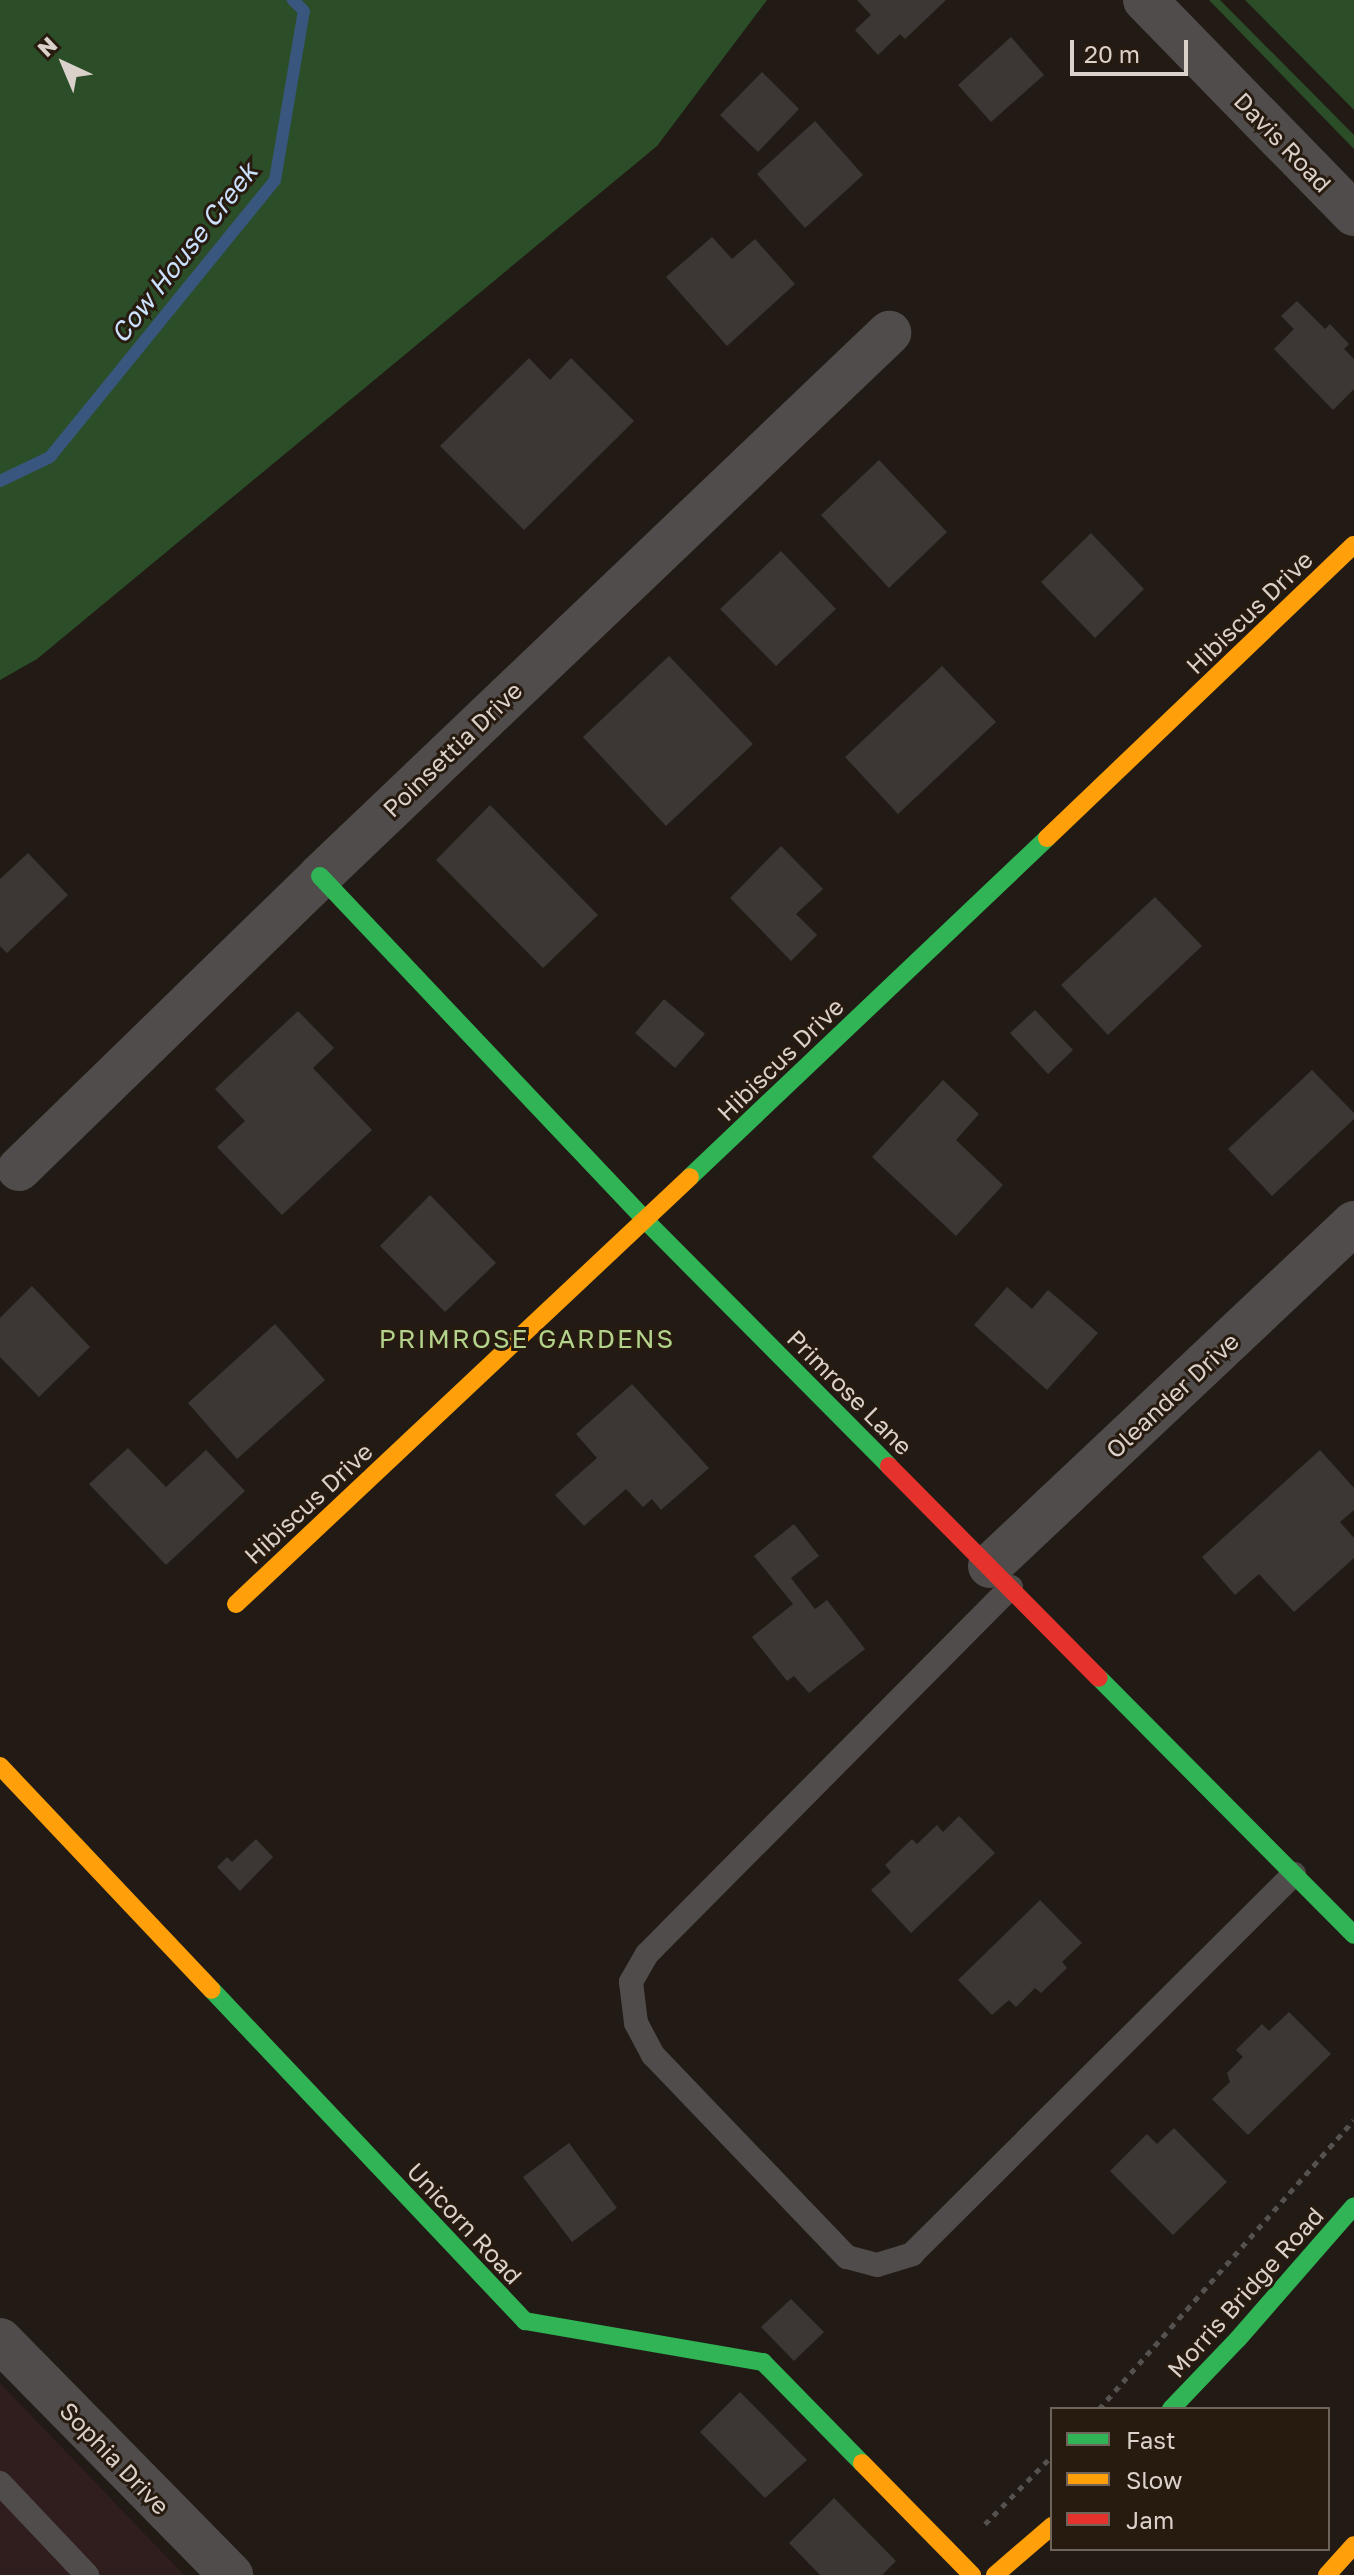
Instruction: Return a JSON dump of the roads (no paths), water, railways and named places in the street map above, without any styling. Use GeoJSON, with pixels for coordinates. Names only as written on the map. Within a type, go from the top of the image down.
{"type":"FeatureCollection","features":[{"type":"Feature","properties":{"kind":"main road","name":"Hibiscus Drive"},"geometry":{"type":"LineString","coordinates":[[236,1604],[645,1220],[1354,545]]}},
{"type":"Feature","properties":{"kind":"main road","name":"Primrose Lane"},"geometry":{"type":"LineString","coordinates":[[320,876],[645,1220],[1354,1935]]}},
{"type":"Feature","properties":{"kind":"main road","name":"Unicorn Road"},"geometry":{"type":"LineString","coordinates":[[0,1766],[525,2321],[763,2362],[972,2575]]}},
{"type":"Feature","properties":{"kind":"main road","name":"Morris Bridge Road"},"geometry":{"type":"LineString","coordinates":[[1173,2407],[1238,2339],[1354,2206]]}},
{"type":"Feature","properties":{"kind":"main road"},"geometry":{"type":"LineString","coordinates":[[995,2575],[1050,2528]]}},
{"type":"Feature","properties":{"kind":"main road"},"geometry":{"type":"LineString","coordinates":[[1327,2575],[1354,2545]]}},
{"type":"Feature","properties":{"kind":"street","name":"Davis Road"},"geometry":{"type":"LineString","coordinates":[[1145,0],[1354,214]]}},
{"type":"Feature","properties":{"kind":"street","name":"Poinsettia Drive"},"geometry":{"type":"LineString","coordinates":[[19,1169],[320,876],[889,333]]}},
{"type":"Feature","properties":{"kind":"street","name":"Oleander Drive"},"geometry":{"type":"LineString","coordinates":[[1001,1577],[1354,1223]]}},
{"type":"Feature","properties":{"kind":"street","name":"Sophia Drive"},"geometry":{"type":"LineString","coordinates":[[0,2340],[231,2575]]}},
{"type":"Feature","properties":{"kind":"lane"},"geometry":{"type":"LineString","coordinates":[[1001,1577],[647,1954],[631,1982],[636,2023],[653,2055],[847,2257],[877,2265],[912,2254],[1294,1874]]}},
{"type":"Feature","properties":{"kind":"lane"},"geometry":{"type":"LineString","coordinates":[[0,2483],[87,2575]]}},
{"type":"Feature","properties":{"kind":"waterway","name":"Cow House Creek"},"geometry":{"type":"LineString","coordinates":[[0,481],[50,457],[275,180],[304,11],[293,0]]}},
{"type":"Feature","properties":{"kind":"district","name":"PRIMROSE GARDENS"},"geometry":{"type":"Point","coordinates":[527,1339]}}]}
